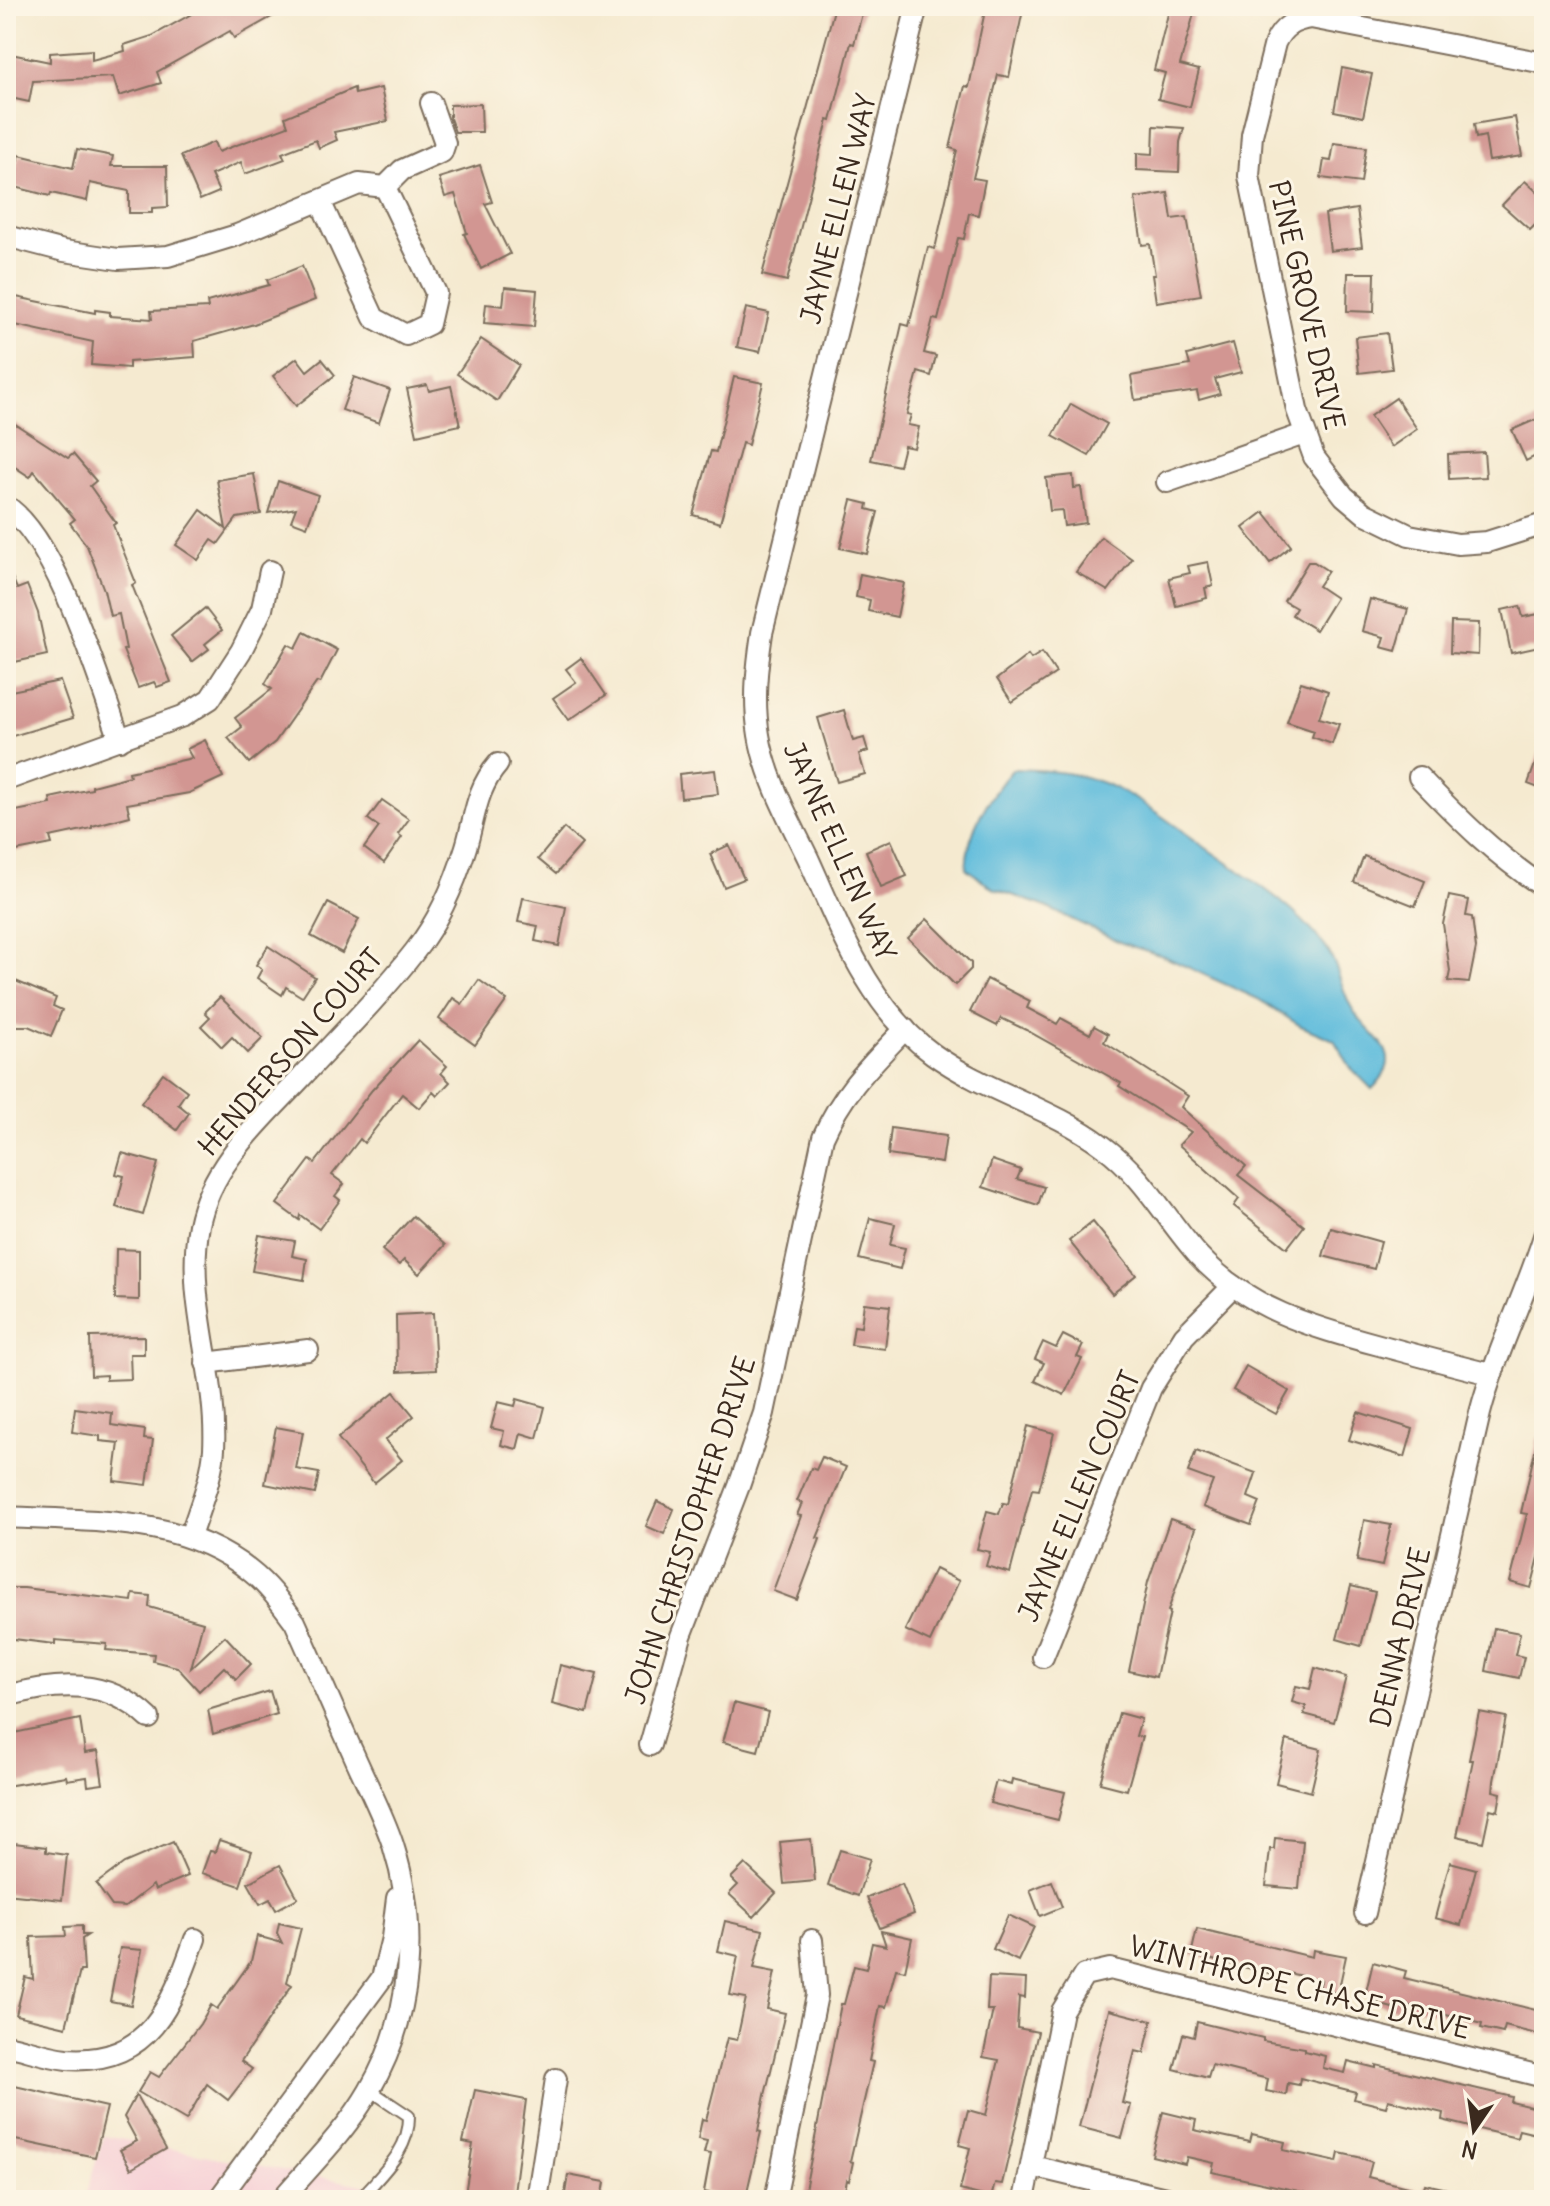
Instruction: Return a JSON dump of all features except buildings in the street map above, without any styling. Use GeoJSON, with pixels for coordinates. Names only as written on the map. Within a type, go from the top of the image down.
{"type":"FeatureCollection","features":[{"type":"Feature","properties":{"kind":"street","name":"JAYNE ELLEN WAY"},"geometry":{"type":"LineString","coordinates":[[917,6],[762,633],[755,682],[759,736],[774,787],[858,965],[878,998],[930,1052],[962,1074],[1053,1114],[1104,1146],[1149,1189],[1198,1255],[1233,1286],[1271,1310],[1308,1326],[1490,1374]]}},
{"type":"Feature","properties":{"kind":"street","name":"PINE GROVE DRIVE"},"geometry":{"type":"LineString","coordinates":[[1544,63],[1289,13],[1275,43],[1252,135],[1249,176],[1304,434],[1314,457],[1344,496],[1364,513],[1409,535],[1458,544],[1487,542],[1544,524]]}},
{"type":"Feature","properties":{"kind":"street"},"geometry":{"type":"LineString","coordinates":[[385,187],[402,170],[442,152],[445,143],[431,103]]}},
{"type":"Feature","properties":{"kind":"street"},"geometry":{"type":"LineString","coordinates":[[6,236],[64,251],[118,259],[168,256],[237,235],[359,184],[385,187]]}},
{"type":"Feature","properties":{"kind":"street"},"geometry":{"type":"LineString","coordinates":[[320,201],[374,318],[406,335],[429,324],[436,293],[385,187]]}},
{"type":"Feature","properties":{"kind":"street"},"geometry":{"type":"LineString","coordinates":[[1167,482],[1304,434]]}},
{"type":"Feature","properties":{"kind":"street"},"geometry":{"type":"LineString","coordinates":[[6,506],[30,529],[79,623],[120,740]]}},
{"type":"Feature","properties":{"kind":"street"},"geometry":{"type":"LineString","coordinates":[[6,780],[183,716],[210,699],[241,651],[262,609],[270,571]]}},
{"type":"Feature","properties":{"kind":"street","name":"HENDERSON COURT"},"geometry":{"type":"LineString","coordinates":[[190,1537],[214,1451],[214,1421],[194,1261],[200,1222],[213,1185],[242,1141],[388,985],[419,946],[452,886],[466,846],[479,791],[498,764]]}},
{"type":"Feature","properties":{"kind":"street"},"geometry":{"type":"LineString","coordinates":[[1419,777],[1481,841],[1511,866],[1544,887]]}},
{"type":"Feature","properties":{"kind":"street","name":"JOHN CHRISTOPHER DRIVE"},"geometry":{"type":"LineString","coordinates":[[650,1745],[681,1636],[764,1413],[823,1137],[835,1110],[851,1086],[905,1029]]}},
{"type":"Feature","properties":{"kind":"street","name":"DENNA DRIVE"},"geometry":{"type":"LineString","coordinates":[[1365,1913],[1490,1374],[1544,1236]]}},
{"type":"Feature","properties":{"kind":"street","name":"JAYNE ELLEN COURT"},"geometry":{"type":"LineString","coordinates":[[1043,1657],[1151,1388],[1184,1336],[1233,1286]]}},
{"type":"Feature","properties":{"kind":"street"},"geometry":{"type":"LineString","coordinates":[[206,1363],[308,1350]]}},
{"type":"Feature","properties":{"kind":"street"},"geometry":{"type":"LineString","coordinates":[[6,1517],[138,1525],[190,1537],[220,1550],[250,1571],[273,1593],[295,1622],[392,1843],[408,1925],[408,1973],[399,2022],[370,2090],[348,2122],[281,2200]]}},
{"type":"Feature","properties":{"kind":"street"},"geometry":{"type":"LineString","coordinates":[[6,1696],[43,1686],[82,1686],[122,1698],[149,1718]]}},
{"type":"Feature","properties":{"kind":"street"},"geometry":{"type":"LineString","coordinates":[[218,2200],[382,1978],[392,1938],[400,1874]]}},
{"type":"Feature","properties":{"kind":"street"},"geometry":{"type":"LineString","coordinates":[[6,2045],[64,2059],[90,2059],[115,2053],[141,2038],[164,2015],[195,1939]]}},
{"type":"Feature","properties":{"kind":"street"},"geometry":{"type":"LineString","coordinates":[[775,2200],[817,1995],[812,1940]]}},
{"type":"Feature","properties":{"kind":"street","name":"WINTHROPE CHASE DRIVE"},"geometry":{"type":"LineString","coordinates":[[1024,2200],[1062,2011],[1084,1975],[1110,1969],[1544,2077]]}},
{"type":"Feature","properties":{"kind":"street"},"geometry":{"type":"LineString","coordinates":[[537,2200],[556,2079]]}},
{"type":"Feature","properties":{"kind":"street"},"geometry":{"type":"LineString","coordinates":[[1032,2166],[1174,2200]]}},
{"type":"Feature","properties":{"kind":"lane"},"geometry":{"type":"LineString","coordinates":[[359,2200],[396,2157],[409,2130],[409,2116],[370,2090]]}},
{"type":"Feature","properties":{"kind":"shaded area"},"geometry":{"type":"Polygon","coordinates":[[[104,2136],[436,2199],[84,2200],[104,2136]]]}},
{"type":"Feature","properties":{"kind":"water"},"geometry":{"type":"Polygon","coordinates":[[[1013,769],[1072,774],[1122,791],[1283,903],[1311,929],[1328,951],[1353,1010],[1384,1047],[1388,1065],[1372,1089],[1351,1068],[1334,1040],[1301,1026],[1258,999],[1163,956],[1122,943],[1046,907],[993,888],[966,868],[975,827],[995,791],[1013,769]]]}}]}
